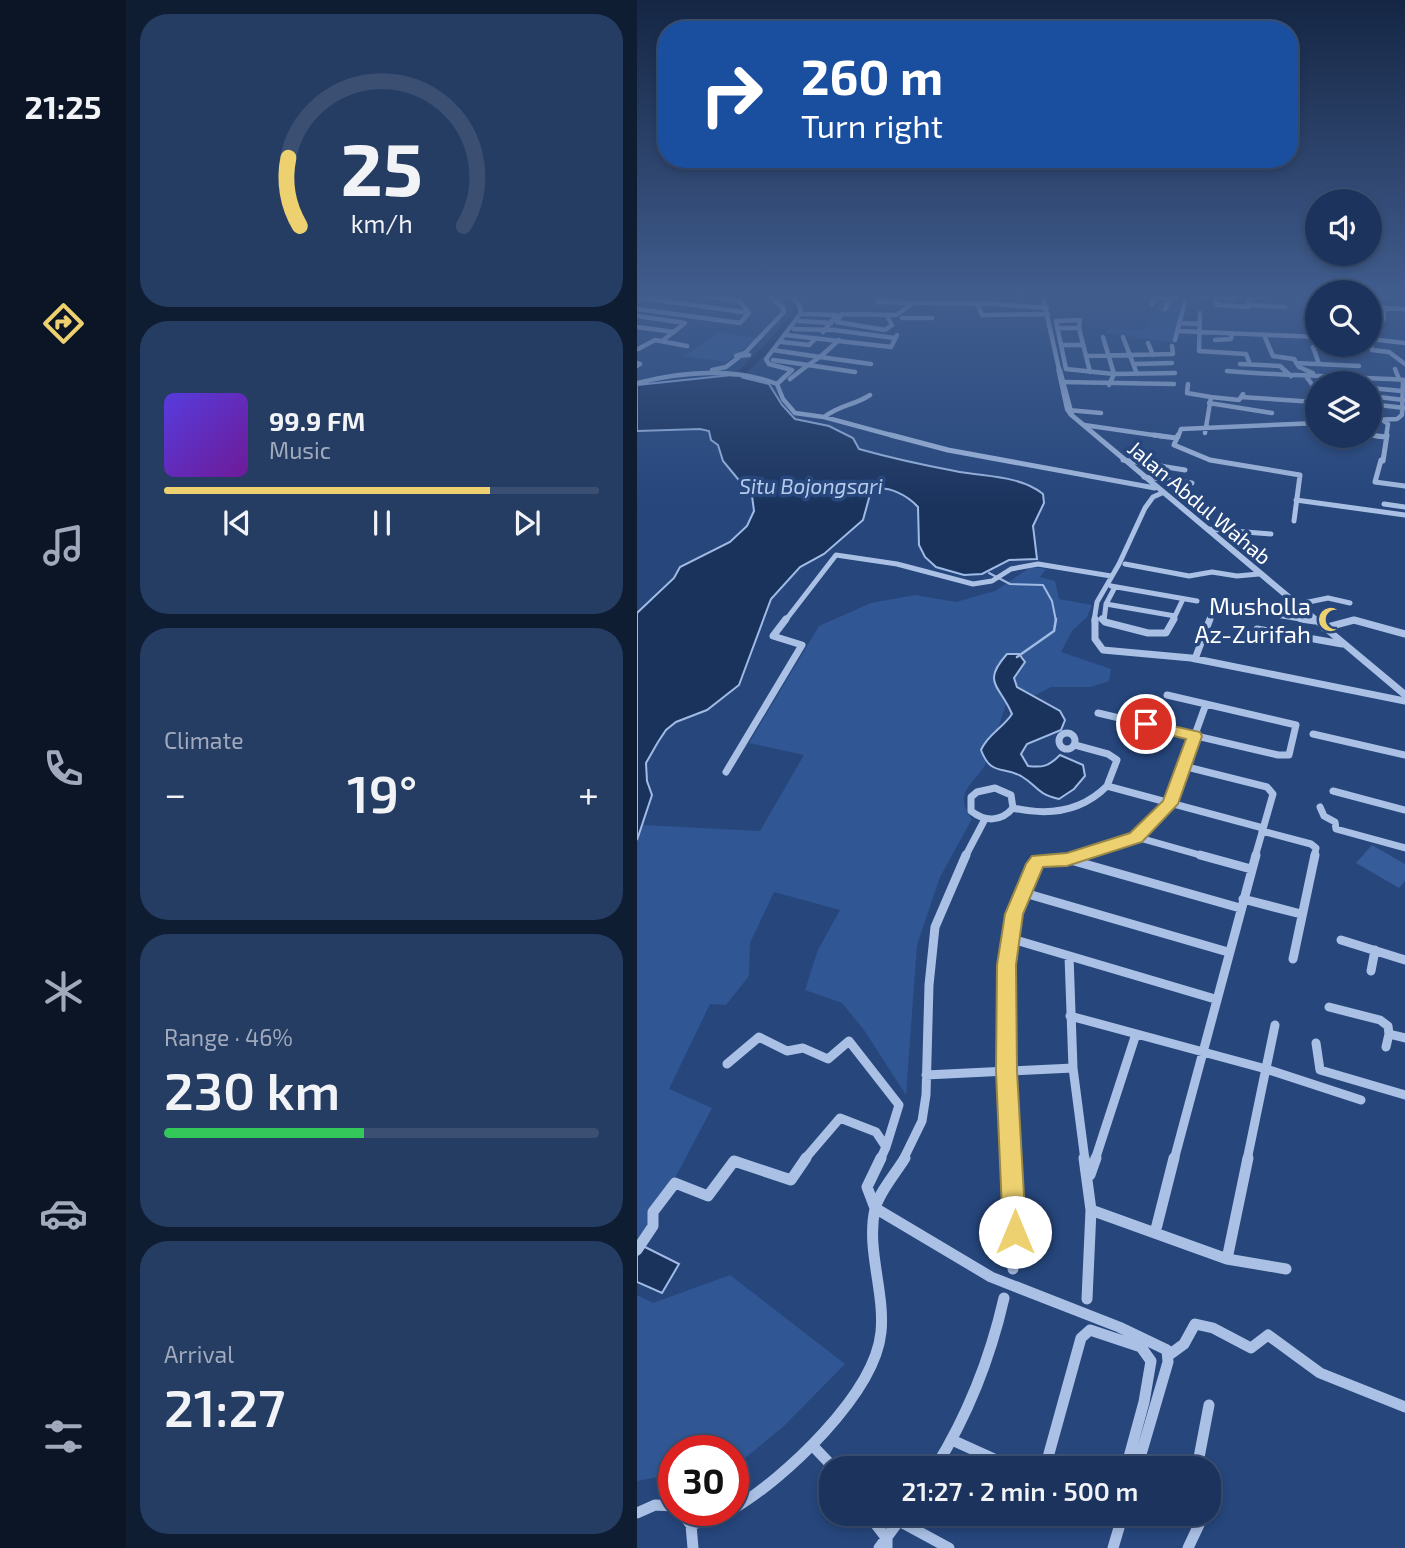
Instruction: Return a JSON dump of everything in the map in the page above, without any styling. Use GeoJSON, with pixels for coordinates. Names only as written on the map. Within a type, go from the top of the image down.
{"type":"FeatureCollection","features":[{"type":"Feature","properties":{"kind":"street"},"geometry":{"type":"LineString","coordinates":[[637,381],[661,374],[720,369],[726,365]]}},
{"type":"Feature","properties":{"kind":"street"},"geometry":{"type":"LineString","coordinates":[[774,365],[792,370],[777,385]]}},
{"type":"Feature","properties":{"kind":"street"},"geometry":{"type":"LineString","coordinates":[[777,385],[808,365]]}},
{"type":"Feature","properties":{"kind":"street"},"geometry":{"type":"LineString","coordinates":[[810,365],[855,372]]}},
{"type":"Feature","properties":{"kind":"street"},"geometry":{"type":"LineString","coordinates":[[1058,365],[1068,410],[1101,413]]}},
{"type":"Feature","properties":{"kind":"street"},"geometry":{"type":"LineString","coordinates":[[1065,365],[1066,369],[1114,374],[1175,373]]}},
{"type":"Feature","properties":{"kind":"street"},"geometry":{"type":"LineString","coordinates":[[1088,365],[1090,372]]}},
{"type":"Feature","properties":{"kind":"street"},"geometry":{"type":"LineString","coordinates":[[1109,385],[1114,374],[1112,365]]}},
{"type":"Feature","properties":{"kind":"street"},"geometry":{"type":"LineString","coordinates":[[1134,365],[1137,374]]}},
{"type":"Feature","properties":{"kind":"street"},"geometry":{"type":"LineString","coordinates":[[1269,365],[1280,366],[1291,376]]}},
{"type":"Feature","properties":{"kind":"street"},"geometry":{"type":"LineString","coordinates":[[1344,365],[1359,366]]}},
{"type":"Feature","properties":{"kind":"street"},"geometry":{"type":"LineString","coordinates":[[1382,419],[1404,416],[1403,379],[1395,369]]}},
{"type":"Feature","properties":{"kind":"street"},"geometry":{"type":"LineString","coordinates":[[1227,371],[1305,375]]}},
{"type":"Feature","properties":{"kind":"street"},"geometry":{"type":"LineString","coordinates":[[637,381],[750,375],[777,385],[783,399],[795,413],[824,417],[940,448],[1159,490],[1145,508],[1111,576],[1102,620],[1149,633],[1166,633],[1183,598]]}},
{"type":"Feature","properties":{"kind":"street"},"geometry":{"type":"LineString","coordinates":[[1382,378],[1403,379]]}},
{"type":"Feature","properties":{"kind":"street"},"geometry":{"type":"LineString","coordinates":[[1062,382],[1109,385],[1174,384]]}},
{"type":"Feature","properties":{"kind":"street"},"geometry":{"type":"LineString","coordinates":[[1188,384],[1187,393],[1203,396],[1239,400],[1242,395],[1305,401]]}},
{"type":"Feature","properties":{"kind":"street"},"geometry":{"type":"LineString","coordinates":[[1203,396],[1206,387]]}},
{"type":"Feature","properties":{"kind":"street"},"geometry":{"type":"LineString","coordinates":[[1220,398],[1222,388]]}},
{"type":"Feature","properties":{"kind":"street"},"geometry":{"type":"LineString","coordinates":[[1382,389],[1403,390]]}},
{"type":"Feature","properties":{"kind":"street"},"geometry":{"type":"LineString","coordinates":[[824,417],[839,406],[858,403],[870,396]]}},
{"type":"Feature","properties":{"kind":"street"},"geometry":{"type":"LineString","coordinates":[[1205,431],[1210,397]]}},
{"type":"Feature","properties":{"kind":"street"},"geometry":{"type":"LineString","coordinates":[[1382,398],[1404,400]]}},
{"type":"Feature","properties":{"kind":"street"},"geometry":{"type":"LineString","coordinates":[[1209,403],[1272,413]]}},
{"type":"Feature","properties":{"kind":"street"},"geometry":{"type":"LineString","coordinates":[[1382,405],[1404,408]]}},
{"type":"Feature","properties":{"kind":"street","name":"Jalan Abdul Wahab"},"geometry":{"type":"LineString","coordinates":[[1068,410],[1122,460],[1405,695]]}},
{"type":"Feature","properties":{"kind":"street"},"geometry":{"type":"LineString","coordinates":[[1382,420],[1388,424],[1382,461],[1375,482],[1405,486]]}},
{"type":"Feature","properties":{"kind":"street"},"geometry":{"type":"LineString","coordinates":[[1294,521],[1300,475],[1207,459],[1176,447],[1175,438],[1180,430],[1205,431],[1305,424]]}},
{"type":"Feature","properties":{"kind":"street"},"geometry":{"type":"LineString","coordinates":[[1084,425],[1175,438]]}},
{"type":"Feature","properties":{"kind":"street"},"geometry":{"type":"LineString","coordinates":[[1382,436],[1386,437]]}},
{"type":"Feature","properties":{"kind":"street"},"geometry":{"type":"LineString","coordinates":[[1122,460],[1185,470]]}},
{"type":"Feature","properties":{"kind":"street"},"geometry":{"type":"LineString","coordinates":[[1144,477],[1192,483]]}},
{"type":"Feature","properties":{"kind":"street"},"geometry":{"type":"LineString","coordinates":[[1296,500],[1405,517]]}},
{"type":"Feature","properties":{"kind":"street"},"geometry":{"type":"LineString","coordinates":[[1384,504],[1405,507]]}},
{"type":"Feature","properties":{"kind":"street"},"geometry":{"type":"LineString","coordinates":[[1207,530],[1271,534]]}},
{"type":"Feature","properties":{"kind":"street"},"geometry":{"type":"LineString","coordinates":[[726,772],[801,645],[773,636],[836,555],[897,564],[973,584],[992,581],[1011,569],[1038,564],[1111,576]]}},
{"type":"Feature","properties":{"kind":"street"},"geometry":{"type":"LineString","coordinates":[[1125,564],[1189,576],[1209,572],[1237,576],[1259,574]]}},
{"type":"Feature","properties":{"kind":"street"},"geometry":{"type":"LineString","coordinates":[[1111,586],[1197,601]]}},
{"type":"Feature","properties":{"kind":"street"},"geometry":{"type":"LineString","coordinates":[[1111,586],[1097,602],[1093,616],[1095,639],[1103,650],[1195,659],[1405,701]]}},
{"type":"Feature","properties":{"kind":"street"},"geometry":{"type":"LineString","coordinates":[[1294,605],[1328,598],[1350,603]]}},
{"type":"Feature","properties":{"kind":"street"},"geometry":{"type":"LineString","coordinates":[[1106,604],[1175,616]]}},
{"type":"Feature","properties":{"kind":"street"},"geometry":{"type":"LineString","coordinates":[[1195,659],[1215,605],[1315,621]]}},
{"type":"Feature","properties":{"kind":"street"},"geometry":{"type":"LineString","coordinates":[[1324,628],[1354,620],[1405,634]]}},
{"type":"Feature","properties":{"kind":"street"},"geometry":{"type":"LineString","coordinates":[[1257,629],[1342,644]]}},
{"type":"Feature","properties":{"kind":"street"},"geometry":{"type":"LineString","coordinates":[[1098,713],[1278,755],[1289,755],[1296,725],[1167,695]]}},
{"type":"Feature","properties":{"kind":"street"},"geometry":{"type":"LineString","coordinates":[[1013,1269],[1015,1205],[1007,1071],[1009,937],[1021,892],[1039,861],[1067,859],[1136,837],[1170,804],[1206,704]]}},
{"type":"Feature","properties":{"kind":"street"},"geometry":{"type":"LineString","coordinates":[[1313,734],[1405,755]]}},
{"type":"Feature","properties":{"kind":"street"},"geometry":{"type":"LineString","coordinates":[[1013,808],[1042,812],[1076,807],[1107,786],[1117,760],[1108,754],[1075,746]]}},
{"type":"Feature","properties":{"kind":"street"},"geometry":{"type":"LineString","coordinates":[[1155,1233],[1272,790],[1184,766]]}},
{"type":"Feature","properties":{"kind":"street"},"geometry":{"type":"LineString","coordinates":[[1107,786],[1262,829],[1311,844],[1316,848],[1293,959]]}},
{"type":"Feature","properties":{"kind":"street"},"geometry":{"type":"LineString","coordinates":[[986,789],[1004,790],[1014,802],[1013,808],[1003,818],[985,820],[971,811],[969,804],[977,792],[986,789]]}},
{"type":"Feature","properties":{"kind":"street"},"geometry":{"type":"LineString","coordinates":[[1333,791],[1405,810]]}},
{"type":"Feature","properties":{"kind":"street"},"geometry":{"type":"LineString","coordinates":[[1320,807],[1324,816],[1335,822],[1336,829],[1405,848]]}},
{"type":"Feature","properties":{"kind":"street"},"geometry":{"type":"LineString","coordinates":[[875,1208],[917,1134],[925,1109],[929,985],[935,927],[956,873],[985,820]]}},
{"type":"Feature","properties":{"kind":"street"},"geometry":{"type":"LineString","coordinates":[[1136,837],[1251,869]]}},
{"type":"Feature","properties":{"kind":"street"},"geometry":{"type":"LineString","coordinates":[[1067,859],[1240,908]]}},
{"type":"Feature","properties":{"kind":"street"},"geometry":{"type":"LineString","coordinates":[[1021,892],[1228,952]]}},
{"type":"Feature","properties":{"kind":"street"},"geometry":{"type":"LineString","coordinates":[[1243,899],[1301,914]]}},
{"type":"Feature","properties":{"kind":"street"},"geometry":{"type":"LineString","coordinates":[[1009,937],[1215,999]]}},
{"type":"Feature","properties":{"kind":"street"},"geometry":{"type":"LineString","coordinates":[[1341,940],[1405,960]]}},
{"type":"Feature","properties":{"kind":"street"},"geometry":{"type":"LineString","coordinates":[[1371,971],[1374,950]]}},
{"type":"Feature","properties":{"kind":"street"},"geometry":{"type":"LineString","coordinates":[[1069,956],[1073,1068],[1091,1210],[1087,1299]]}},
{"type":"Feature","properties":{"kind":"street"},"geometry":{"type":"LineString","coordinates":[[1329,1007],[1380,1020],[1388,1026],[1386,1047]]}},
{"type":"Feature","properties":{"kind":"street"},"geometry":{"type":"LineString","coordinates":[[1070,1016],[1266,1069],[1361,1100]]}},
{"type":"Feature","properties":{"kind":"street"},"geometry":{"type":"LineString","coordinates":[[1227,1259],[1275,1025]]}},
{"type":"Feature","properties":{"kind":"street"},"geometry":{"type":"LineString","coordinates":[[1089,1178],[1136,1034]]}},
{"type":"Feature","properties":{"kind":"street"},"geometry":{"type":"LineString","coordinates":[[1389,1034],[1405,1038]]}},
{"type":"Feature","properties":{"kind":"street"},"geometry":{"type":"LineString","coordinates":[[727,1064],[759,1037],[787,1051],[803,1048],[828,1059],[849,1041],[899,1105],[886,1147],[867,1187],[875,1208],[874,1256],[881,1314],[881,1332],[876,1354],[854,1396],[812,1445],[749,1500]]}},
{"type":"Feature","properties":{"kind":"street"},"geometry":{"type":"LineString","coordinates":[[1316,1043],[1320,1070],[1405,1095]]}},
{"type":"Feature","properties":{"kind":"street"},"geometry":{"type":"LineString","coordinates":[[926,1075],[1073,1068]]}},
{"type":"Feature","properties":{"kind":"street"},"geometry":{"type":"LineString","coordinates":[[637,1250],[653,1226],[653,1212],[675,1183],[708,1196],[734,1161],[758,1171],[771,1171],[791,1180],[811,1150],[840,1118],[876,1132],[886,1147]]}},
{"type":"Feature","properties":{"kind":"street"},"geometry":{"type":"LineString","coordinates":[[875,1208],[991,1277],[1119,1327],[1162,1346],[1169,1355]]}},
{"type":"Feature","properties":{"kind":"street"},"geometry":{"type":"LineString","coordinates":[[1091,1210],[1227,1259],[1286,1269]]}},
{"type":"Feature","properties":{"kind":"street"},"geometry":{"type":"LineString","coordinates":[[943,1456],[953,1440],[980,1378],[1005,1298]]}},
{"type":"Feature","properties":{"kind":"street"},"geometry":{"type":"LineString","coordinates":[[1140,1456],[1169,1355],[1184,1344],[1195,1324],[1213,1328],[1251,1348],[1268,1335],[1320,1373],[1405,1406]]}},
{"type":"Feature","properties":{"kind":"street"},"geometry":{"type":"LineString","coordinates":[[1048,1456],[1081,1338],[1090,1330],[1141,1348],[1151,1361],[1144,1402],[1129,1456]]}},
{"type":"Feature","properties":{"kind":"street"},"geometry":{"type":"LineString","coordinates":[[1199,1456],[1209,1405]]}},
{"type":"Feature","properties":{"kind":"street"},"geometry":{"type":"LineString","coordinates":[[953,1440],[988,1456]]}},
{"type":"Feature","properties":{"kind":"street"},"geometry":{"type":"LineString","coordinates":[[812,1445],[823,1456]]}},
{"type":"Feature","properties":{"kind":"street"},"geometry":{"type":"LineString","coordinates":[[637,1513],[658,1504]]}},
{"type":"Feature","properties":{"kind":"street"},"geometry":{"type":"LineString","coordinates":[[691,1526],[693,1548]]}},
{"type":"Feature","properties":{"kind":"street"},"geometry":{"type":"LineString","coordinates":[[875,1526],[885,1545]]}},
{"type":"Feature","properties":{"kind":"street"},"geometry":{"type":"LineString","coordinates":[[885,1545],[896,1526]]}},
{"type":"Feature","properties":{"kind":"street"},"geometry":{"type":"LineString","coordinates":[[915,1526],[950,1548]]}},
{"type":"Feature","properties":{"kind":"street"},"geometry":{"type":"LineString","coordinates":[[1114,1548],[1120,1526]]}},
{"type":"Feature","properties":{"kind":"street"},"geometry":{"type":"LineString","coordinates":[[1188,1548],[1198,1526]]}},
{"type":"Feature","properties":{"kind":"shaded area"},"geometry":{"type":"Polygon","coordinates":[[[1031,567],[1046,569],[1040,577],[1055,581],[1059,599],[1092,605],[1087,617],[1072,631],[1061,652],[1111,669],[1109,681],[1091,687],[1051,687],[1032,697],[1007,701],[987,761],[965,794],[966,809],[972,819],[940,877],[917,945],[906,1095],[864,1030],[842,1003],[805,990],[818,950],[840,910],[774,892],[750,943],[749,976],[726,1005],[710,1004],[669,1089],[712,1108],[657,1212],[657,1225],[637,1256],[637,840],[642,825],[760,831],[804,755],[749,743],[819,626],[871,603],[915,595],[956,602],[995,591],[1031,567]]]}},
{"type":"Feature","properties":{"kind":"shaded area"},"geometry":{"type":"Polygon","coordinates":[[[730,1275],[845,1364],[784,1426],[749,1455],[749,1435],[658,1435],[658,1477],[637,1481],[637,1295],[653,1303],[730,1275]]]}},
{"type":"Feature","properties":{"kind":"water","name":"Situ Bojongsari"},"geometry":{"type":"Polygon","coordinates":[[[732,375],[769,384],[795,419],[829,426],[853,438],[859,449],[931,466],[1012,480],[1034,488],[1043,494],[1044,503],[1033,526],[1037,559],[1009,560],[982,574],[964,575],[936,567],[925,557],[919,545],[918,507],[896,492],[883,489],[871,491],[863,520],[824,554],[800,567],[771,599],[739,685],[707,710],[676,722],[666,730],[646,763],[647,781],[652,795],[637,840],[637,613],[674,578],[680,567],[730,542],[747,526],[754,511],[752,496],[723,461],[718,445],[711,440],[709,431],[637,431],[637,385],[732,375]]]}},
{"type":"Feature","properties":{"kind":"water"},"geometry":{"type":"Polygon","coordinates":[[[1007,654],[1019,654],[1025,662],[1014,678],[1017,687],[1060,711],[1065,720],[1061,730],[1027,744],[1021,754],[1028,766],[1045,765],[1060,755],[1083,765],[1085,776],[1074,789],[1059,799],[1041,792],[1021,776],[993,767],[981,750],[1012,714],[994,678],[999,664],[1007,654]]]}},
{"type":"Feature","properties":{"kind":"water"},"geometry":{"type":"Polygon","coordinates":[[[643,1246],[679,1264],[662,1293],[637,1282],[637,1256],[643,1246]]]}},
{"type":"Feature","properties":{"kind":"building"},"geometry":{"type":"Polygon","coordinates":[[[1372,845],[1405,864],[1405,881],[1399,888],[1356,863],[1372,845]]]}},
{"type":"Feature","properties":{"kind":"waterway"},"geometry":{"type":"LineString","coordinates":[[738,376],[749,365]]}},
{"type":"Feature","properties":{"kind":"waterway"},"geometry":{"type":"LineString","coordinates":[[989,573],[1010,584],[1043,585],[1052,601],[1056,620]]}},
{"type":"Feature","properties":{"kind":"waterway"},"geometry":{"type":"LineString","coordinates":[[1017,657],[1054,631],[1056,620]]}},
{"type":"Feature","properties":{"kind":"place","name":"Musholla Az-Zurifah"},"geometry":{"type":"Point","coordinates":[1331,619]}},
{"type":"Feature","properties":{"kind":"route"},"geometry":{"type":"LineString","coordinates":[[1015,1232],[1007,1071],[1007,965],[1014,914],[1021,892],[1039,861],[1067,859],[1136,837],[1170,804],[1195,736],[1146,724]]}}]}
